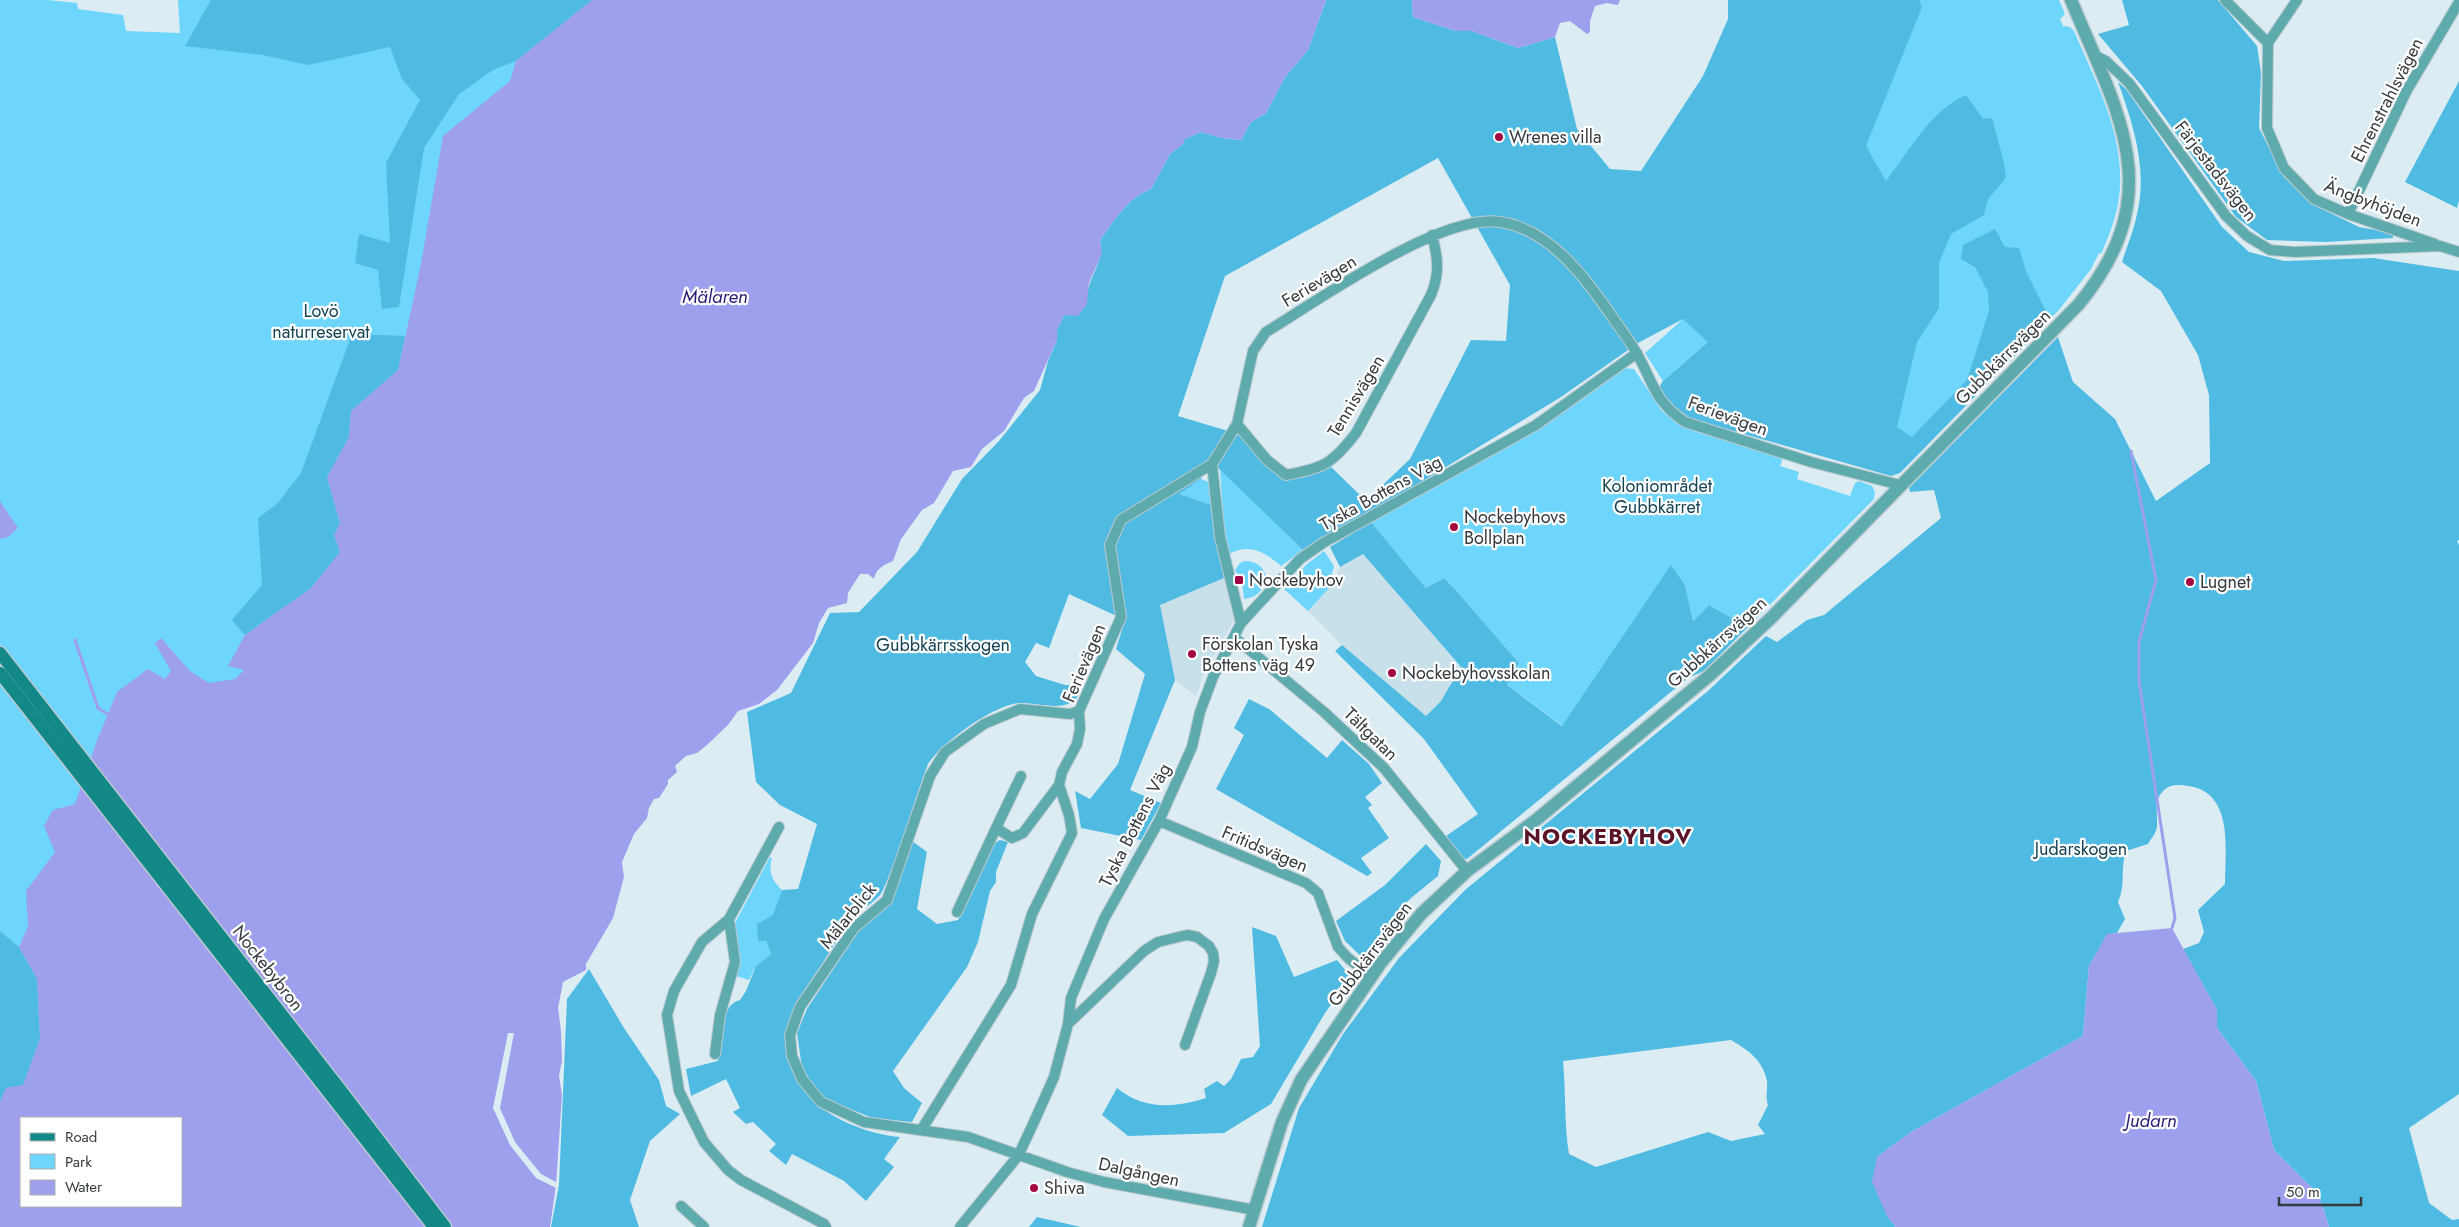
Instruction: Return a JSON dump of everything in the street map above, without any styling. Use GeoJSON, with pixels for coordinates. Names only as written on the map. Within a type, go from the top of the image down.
{"type":"FeatureCollection","features":[{"type":"Feature","properties":{"kind":"main road"},"geometry":{"type":"LineString","coordinates":[[0,653],[57,735]]}},
{"type":"Feature","properties":{"kind":"main road"},"geometry":{"type":"LineString","coordinates":[[0,672],[57,735]]}},
{"type":"Feature","properties":{"kind":"main road","name":"Nockebybron"},"geometry":{"type":"LineString","coordinates":[[57,735],[434,1227]]}},
{"type":"Feature","properties":{"kind":"main road","name":"Nockebybron"},"geometry":{"type":"LineString","coordinates":[[57,735],[327,1072],[445,1227]]}},
{"type":"Feature","properties":{"kind":"street","name":"Gubbkärrsvägen"},"geometry":{"type":"LineString","coordinates":[[1249,1227],[1282,1122],[1301,1080],[1372,977],[1421,914],[1467,871],[1536,820],[1710,675],[1771,618],[2079,304],[2094,285],[2112,257],[2126,217],[2129,189],[2128,157],[2121,120],[2071,0]]}},
{"type":"Feature","properties":{"kind":"street"},"geometry":{"type":"LineString","coordinates":[[2224,0],[2268,43],[2297,0]]}},
{"type":"Feature","properties":{"kind":"street","name":"Ehrenstrahlsvägen"},"geometry":{"type":"LineString","coordinates":[[2348,214],[2406,92],[2459,2]]}},
{"type":"Feature","properties":{"kind":"street","name":"Ängbyhöjden"},"geometry":{"type":"LineString","coordinates":[[2268,43],[2267,128],[2284,168],[2314,199],[2348,214],[2440,246]]}},
{"type":"Feature","properties":{"kind":"street","name":"Färjestadsvägen"},"geometry":{"type":"LineString","coordinates":[[2094,56],[2106,61],[2129,83],[2226,216],[2247,236],[2270,250],[2294,252],[2440,246],[2459,252]]}},
{"type":"Feature","properties":{"kind":"street","name":"Ferievägen"},"geometry":{"type":"LineString","coordinates":[[996,828],[1012,838],[1023,833],[1059,785],[1062,772],[1077,744],[1080,729],[1079,711],[1121,617],[1110,545],[1121,520],[1212,464],[1237,424],[1253,351],[1266,332],[1397,253],[1432,235],[1466,224],[1500,222],[1524,230],[1539,238],[1560,252],[1599,298],[1637,353],[1657,395],[1669,411],[1686,422],[1811,462],[1900,486]]}},
{"type":"Feature","properties":{"kind":"street","name":"Tennisvägen"},"geometry":{"type":"LineString","coordinates":[[1237,424],[1267,460],[1286,474],[1314,470],[1336,456],[1356,433],[1432,296],[1438,280],[1439,260],[1432,235]]}},
{"type":"Feature","properties":{"kind":"street","name":"Tyska Bottens Väg"},"geometry":{"type":"LineString","coordinates":[[960,1227],[1018,1156],[1054,1077],[1068,1024],[1071,998],[1104,919],[1160,821],[1192,747],[1200,712],[1212,677],[1241,623],[1300,559],[1323,543],[1536,425],[1637,353]]}},
{"type":"Feature","properties":{"kind":"street"},"geometry":{"type":"LineString","coordinates":[[1212,464],[1220,537],[1241,623]]}},
{"type":"Feature","properties":{"kind":"street","name":"Tältgatan"},"geometry":{"type":"LineString","coordinates":[[1234,637],[1324,712],[1384,768],[1467,871]]}},
{"type":"Feature","properties":{"kind":"street","name":"Mälarblick"},"geometry":{"type":"LineString","coordinates":[[1018,1156],[968,1136],[864,1122],[821,1102],[802,1079],[792,1056],[790,1035],[800,1007],[854,928],[887,900],[930,776],[945,752],[984,724],[1020,709],[1070,714],[1079,711]]}},
{"type":"Feature","properties":{"kind":"street"},"geometry":{"type":"LineString","coordinates":[[957,912],[1021,776]]}},
{"type":"Feature","properties":{"kind":"street"},"geometry":{"type":"LineString","coordinates":[[922,1129],[1011,985],[1032,914],[1072,833],[1069,815],[1059,785]]}},
{"type":"Feature","properties":{"kind":"street","name":"Fritidsvägen"},"geometry":{"type":"LineString","coordinates":[[1160,821],[1306,883],[1318,893],[1338,946],[1348,958],[1372,977]]}},
{"type":"Feature","properties":{"kind":"street"},"geometry":{"type":"LineString","coordinates":[[779,827],[729,918],[702,942],[674,991],[667,1016],[679,1091],[704,1142],[728,1170],[741,1180],[824,1224],[826,1227]]}},
{"type":"Feature","properties":{"kind":"street"},"geometry":{"type":"LineString","coordinates":[[715,1054],[720,1015],[735,962],[729,918]]}},
{"type":"Feature","properties":{"kind":"street"},"geometry":{"type":"LineString","coordinates":[[1068,1024],[1144,951],[1158,942],[1187,936],[1197,937],[1209,946],[1214,961],[1184,1045]]}},
{"type":"Feature","properties":{"kind":"street","name":"Dalgången"},"geometry":{"type":"LineString","coordinates":[[1018,1156],[1104,1182],[1255,1210]]}},
{"type":"Feature","properties":{"kind":"street"},"geometry":{"type":"LineString","coordinates":[[682,1206],[704,1227]]}},
{"type":"Feature","properties":{"kind":"shaded area"},"geometry":{"type":"Polygon","coordinates":[[[1363,554],[1461,668],[1441,701],[1426,716],[1342,645],[1308,611],[1334,583],[1340,567],[1363,554]]]}},
{"type":"Feature","properties":{"kind":"shaded area","name":"Förskolan Tyska Bottens väg 49"},"geometry":{"type":"Polygon","coordinates":[[[1224,578],[1234,620],[1205,671],[1196,696],[1175,680],[1160,605],[1224,578]]]}},
{"type":"Feature","properties":{"kind":"green space","name":"Lovö naturreservat"},"geometry":{"type":"Polygon","coordinates":[[[0,0],[48,0],[77,3],[78,9],[123,15],[126,31],[180,33],[178,0],[935,0],[243,1227],[0,1227],[0,0]]]}},
{"type":"Feature","properties":{"kind":"green space"},"geometry":{"type":"Polygon","coordinates":[[[211,0],[592,0],[516,61],[493,70],[459,94],[424,148],[399,307],[382,309],[378,270],[355,263],[359,234],[390,243],[386,163],[420,100],[402,79],[390,47],[308,65],[263,55],[185,46],[211,0]]]}},
{"type":"Feature","properties":{"kind":"green space","name":"Gubbkärrsskogen"},"geometry":{"type":"Polygon","coordinates":[[[1326,0],[1412,0],[1413,17],[1456,31],[1472,31],[1518,48],[1555,37],[1577,129],[1610,169],[1641,171],[1703,76],[1728,19],[1728,0],[1920,0],[1922,7],[1866,146],[1886,181],[1931,121],[1953,102],[1966,95],[1983,119],[1992,118],[2006,178],[1988,199],[1984,215],[1951,234],[1939,263],[1939,308],[1917,342],[1897,427],[1912,437],[1967,380],[1989,311],[1988,292],[1975,267],[1961,259],[1963,245],[1995,229],[2005,247],[2019,248],[2026,271],[2050,320],[1900,473],[1891,476],[1691,419],[1667,401],[1658,389],[1663,381],[1708,342],[1683,319],[1638,343],[1561,397],[1413,487],[1303,550],[1209,459],[1201,479],[1179,494],[1212,505],[1224,578],[1160,605],[1175,680],[1130,790],[1161,803],[1141,840],[1081,828],[1075,791],[1090,799],[1118,764],[1145,674],[1116,649],[1125,620],[1069,594],[1049,648],[1036,643],[1025,662],[1036,676],[1065,685],[1076,685],[1080,691],[1076,699],[1069,704],[1060,706],[1021,703],[1002,707],[966,728],[935,755],[928,764],[895,861],[882,892],[852,920],[843,932],[811,980],[794,1011],[786,1042],[788,1059],[806,1093],[825,1110],[849,1124],[875,1133],[900,1137],[884,1159],[894,1167],[866,1201],[844,1181],[792,1154],[786,1165],[769,1151],[776,1144],[753,1122],[746,1124],[733,1112],[740,1108],[726,1079],[691,1096],[686,1069],[718,1061],[724,1017],[733,1003],[740,1000],[746,991],[756,966],[771,954],[766,941],[758,941],[757,924],[773,915],[782,890],[798,889],[817,824],[780,805],[756,782],[747,712],[791,693],[830,613],[859,612],[917,552],[962,479],[999,441],[1040,390],[1048,361],[1057,340],[1057,330],[1064,315],[1087,304],[1089,287],[1100,257],[1100,240],[1122,210],[1135,198],[1151,189],[1170,154],[1183,144],[1184,139],[1201,132],[1222,138],[1241,140],[1251,122],[1266,113],[1285,77],[1308,50],[1326,0]],[[1438,158],[1225,276],[1178,416],[1228,431],[1231,424],[1286,474],[1327,463],[1366,501],[1410,459],[1471,340],[1506,341],[1510,285],[1438,158]]]}},
{"type":"Feature","properties":{"kind":"green space"},"geometry":{"type":"Polygon","coordinates":[[[1920,0],[2059,0],[2065,14],[2060,19],[2063,26],[2070,27],[2074,31],[2109,114],[2119,158],[2120,181],[2118,204],[2109,236],[2101,254],[2099,253],[2091,269],[2059,310],[1904,466],[1708,342],[1663,381],[1645,353],[1683,319],[1922,7],[1920,0]]]}},
{"type":"Feature","properties":{"kind":"green space"},"geometry":{"type":"Polygon","coordinates":[[[2122,0],[2218,0],[2257,46],[2261,73],[2259,128],[2284,177],[2312,204],[2359,227],[2393,233],[2393,238],[2326,242],[2267,240],[2236,217],[2142,86],[2098,34],[2129,25],[2122,0]]]}},
{"type":"Feature","properties":{"kind":"green space"},"geometry":{"type":"Polygon","coordinates":[[[2459,81],[2459,200],[2457,208],[2405,182],[2459,81]]]}},
{"type":"Feature","properties":{"kind":"green space","name":"Judarskogen"},"geometry":{"type":"Polygon","coordinates":[[[2118,82],[2126,89],[2222,227],[2249,252],[2284,261],[2373,258],[2459,271],[2459,540],[2457,541],[2459,545],[2459,1094],[2409,1128],[2429,1203],[2452,1220],[2459,1219],[2459,1227],[2329,1227],[2322,1204],[2311,1187],[2274,1150],[2256,1081],[2217,1028],[2217,1010],[2183,949],[2199,943],[2204,932],[2198,910],[2225,884],[2224,825],[2214,799],[2203,791],[2189,786],[2173,785],[2164,790],[2158,798],[2155,834],[2148,844],[2126,851],[2123,864],[2122,889],[2118,902],[2125,919],[2117,933],[2107,935],[2089,966],[2083,1036],[1911,1132],[1877,1157],[1887,1216],[1896,1227],[1262,1227],[1299,1108],[1343,1034],[1399,958],[1465,890],[1708,691],[1766,636],[1777,642],[1807,620],[1824,615],[1941,518],[1934,490],[1910,492],[1909,488],[2058,337],[2073,382],[2115,419],[2156,501],[2210,463],[2209,395],[2198,355],[2161,291],[2122,262],[2136,220],[2141,180],[2134,130],[2118,82]],[[1731,1040],[1563,1061],[1566,1131],[1569,1154],[1596,1167],[1708,1132],[1731,1141],[1765,1134],[1758,1125],[1768,1105],[1765,1074],[1754,1056],[1731,1040]]]}},
{"type":"Feature","properties":{"kind":"green space"},"geometry":{"type":"Polygon","coordinates":[[[352,334],[405,336],[398,370],[351,411],[349,437],[327,477],[340,524],[334,536],[340,552],[311,588],[245,635],[232,620],[262,585],[258,518],[277,504],[301,473],[352,334]]]}},
{"type":"Feature","properties":{"kind":"green space","name":"Koloniområdet Gubbkärret"},"geometry":{"type":"Polygon","coordinates":[[[1624,368],[1634,369],[1662,411],[1684,427],[1783,457],[1780,466],[1799,472],[1797,479],[1850,496],[1855,483],[1859,481],[1872,486],[1875,492],[1874,499],[1748,627],[1709,605],[1693,621],[1685,585],[1671,566],[1563,726],[1507,685],[1519,663],[1454,588],[1444,578],[1426,588],[1371,522],[1478,461],[1624,368]]]}},
{"type":"Feature","properties":{"kind":"green space"},"geometry":{"type":"Polygon","coordinates":[[[1220,468],[1303,550],[1281,566],[1263,553],[1250,549],[1243,549],[1229,554],[1224,535],[1220,468]]]}},
{"type":"Feature","properties":{"kind":"green space"},"geometry":{"type":"Polygon","coordinates":[[[1201,479],[1209,482],[1212,505],[1178,494],[1201,479]]]}},
{"type":"Feature","properties":{"kind":"green space"},"geometry":{"type":"Polygon","coordinates":[[[1371,522],[1426,588],[1444,578],[1454,588],[1519,663],[1507,685],[1562,726],[1671,565],[1685,585],[1693,621],[1709,605],[1748,627],[1704,671],[1688,678],[1467,859],[1460,858],[1446,836],[1478,814],[1424,739],[1335,651],[1342,645],[1426,716],[1441,701],[1461,667],[1363,554],[1340,567],[1330,547],[1371,522]]]}},
{"type":"Feature","properties":{"kind":"green space"},"geometry":{"type":"Polygon","coordinates":[[[1324,551],[1334,566],[1330,581],[1332,585],[1308,611],[1284,589],[1306,565],[1324,551]]]}},
{"type":"Feature","properties":{"kind":"green space"},"geometry":{"type":"Polygon","coordinates":[[[1245,561],[1253,562],[1262,568],[1266,579],[1258,593],[1244,599],[1241,575],[1238,575],[1235,570],[1240,563],[1245,561]]]}},
{"type":"Feature","properties":{"kind":"green space"},"geometry":{"type":"Polygon","coordinates":[[[1249,699],[1269,709],[1327,758],[1342,740],[1369,764],[1382,783],[1365,797],[1372,805],[1368,808],[1389,838],[1361,858],[1372,873],[1367,876],[1216,789],[1244,735],[1234,728],[1249,699]]]}},
{"type":"Feature","properties":{"kind":"green space"},"geometry":{"type":"Polygon","coordinates":[[[1000,840],[1008,842],[996,872],[996,882],[990,891],[978,942],[967,967],[893,1071],[904,1088],[922,1103],[912,1122],[873,1118],[827,1100],[815,1089],[802,1068],[797,1033],[807,1009],[857,933],[888,904],[912,841],[927,852],[917,909],[937,924],[958,920],[995,843],[1000,840]]]}},
{"type":"Feature","properties":{"kind":"green space"},"geometry":{"type":"Polygon","coordinates":[[[1426,844],[1441,861],[1438,876],[1402,907],[1399,923],[1366,961],[1345,941],[1336,921],[1385,885],[1426,844]]]}},
{"type":"Feature","properties":{"kind":"green space"},"geometry":{"type":"Polygon","coordinates":[[[770,857],[772,858],[770,867],[772,875],[782,890],[766,941],[771,954],[756,966],[749,980],[736,976],[735,923],[770,857]]]}},
{"type":"Feature","properties":{"kind":"green space"},"geometry":{"type":"Polygon","coordinates":[[[1252,927],[1276,936],[1294,977],[1337,960],[1351,977],[1325,1013],[1271,1104],[1224,1133],[1128,1136],[1102,1115],[1117,1088],[1138,1100],[1160,1105],[1182,1104],[1206,1098],[1204,1089],[1217,1081],[1224,1086],[1231,1079],[1241,1059],[1253,1057],[1260,1046],[1252,927]]]}},
{"type":"Feature","properties":{"kind":"green space"},"geometry":{"type":"Polygon","coordinates":[[[0,931],[19,947],[37,979],[40,1039],[23,1085],[7,1088],[0,1102],[0,931]]]}},
{"type":"Feature","properties":{"kind":"green space"},"geometry":{"type":"Polygon","coordinates":[[[589,969],[624,1028],[659,1080],[666,1106],[680,1114],[650,1141],[630,1200],[639,1227],[551,1227],[559,1185],[567,999],[589,969]]]}},
{"type":"Feature","properties":{"kind":"green space"},"geometry":{"type":"Polygon","coordinates":[[[1037,1217],[1081,1227],[1029,1227],[1037,1217]]]}},
{"type":"Feature","properties":{"kind":"water","name":"Mälaren"},"geometry":{"type":"Polygon","coordinates":[[[592,0],[1326,0],[1308,50],[1285,77],[1266,113],[1251,122],[1241,140],[1222,138],[1201,132],[1185,139],[1183,144],[1170,154],[1151,189],[1135,198],[1116,217],[1100,240],[1102,253],[1089,283],[1087,304],[1078,316],[1064,315],[1057,330],[1057,340],[1034,391],[1024,398],[1004,431],[982,449],[971,467],[953,471],[934,503],[922,510],[901,539],[893,561],[879,570],[874,579],[868,574],[860,574],[848,593],[847,603],[828,608],[819,623],[813,643],[777,690],[759,704],[738,711],[728,725],[708,744],[697,753],[686,756],[675,766],[677,772],[668,780],[668,784],[659,798],[654,799],[649,808],[647,818],[634,834],[622,862],[624,877],[613,918],[586,964],[586,970],[563,982],[558,1008],[562,1061],[559,1076],[562,1095],[556,1185],[550,1227],[0,1227],[0,1102],[6,1088],[23,1085],[40,1039],[37,979],[19,947],[28,926],[26,891],[55,852],[44,826],[53,810],[75,804],[98,738],[117,692],[148,669],[165,679],[171,671],[155,643],[161,638],[190,671],[209,683],[235,679],[244,670],[228,666],[245,635],[311,588],[340,552],[334,535],[340,523],[327,477],[349,437],[351,411],[398,370],[421,264],[443,136],[510,81],[516,61],[592,0]]]}},
{"type":"Feature","properties":{"kind":"water"},"geometry":{"type":"Polygon","coordinates":[[[1412,0],[1620,0],[1618,5],[1607,3],[1595,6],[1590,21],[1590,32],[1587,34],[1570,21],[1560,23],[1555,37],[1518,48],[1472,31],[1456,31],[1413,17],[1412,0]]]}},
{"type":"Feature","properties":{"kind":"water"},"geometry":{"type":"Polygon","coordinates":[[[0,501],[18,528],[8,537],[0,539],[0,501]]]}},
{"type":"Feature","properties":{"kind":"water","name":"Judarn"},"geometry":{"type":"Polygon","coordinates":[[[2172,928],[2217,1010],[2217,1028],[2256,1081],[2274,1150],[2311,1187],[2322,1204],[2329,1227],[1896,1227],[1887,1216],[1872,1182],[1877,1157],[1911,1132],[2083,1036],[2089,966],[2107,934],[2172,928]]]}},
{"type":"Feature","properties":{"kind":"pier"},"geometry":{"type":"Polygon","coordinates":[[[508,1033],[514,1033],[500,1108],[515,1142],[541,1174],[556,1182],[556,1188],[536,1178],[510,1145],[493,1108],[508,1033]]]}},
{"type":"Feature","properties":{"kind":"waterway"},"geometry":{"type":"LineString","coordinates":[[2131,451],[2156,580],[2139,642],[2139,681],[2175,918],[2172,928]]}},
{"type":"Feature","properties":{"kind":"waterway"},"geometry":{"type":"LineString","coordinates":[[75,640],[98,708],[107,714]]}},
{"type":"Feature","properties":{"kind":"place","name":"Wrenes villa"},"geometry":{"type":"Point","coordinates":[1499,137]}},
{"type":"Feature","properties":{"kind":"place","name":"Nockebyhovs Bollplan"},"geometry":{"type":"Point","coordinates":[1454,527]}},
{"type":"Feature","properties":{"kind":"place","name":"Nockebyhov"},"geometry":{"type":"Point","coordinates":[1239,580]}},
{"type":"Feature","properties":{"kind":"place","name":"Lugnet"},"geometry":{"type":"Point","coordinates":[2190,582]}},
{"type":"Feature","properties":{"kind":"place","name":"Förskolan Tyska Bottens väg 49"},"geometry":{"type":"Point","coordinates":[1192,654]}},
{"type":"Feature","properties":{"kind":"place","name":"Nockebyhovsskolan"},"geometry":{"type":"Point","coordinates":[1392,673]}},
{"type":"Feature","properties":{"kind":"place","name":"Shiva"},"geometry":{"type":"Point","coordinates":[1034,1188]}},
{"type":"Feature","properties":{"kind":"district","name":"NOCKEBYHOV"},"geometry":{"type":"Point","coordinates":[1608,836]}}]}
